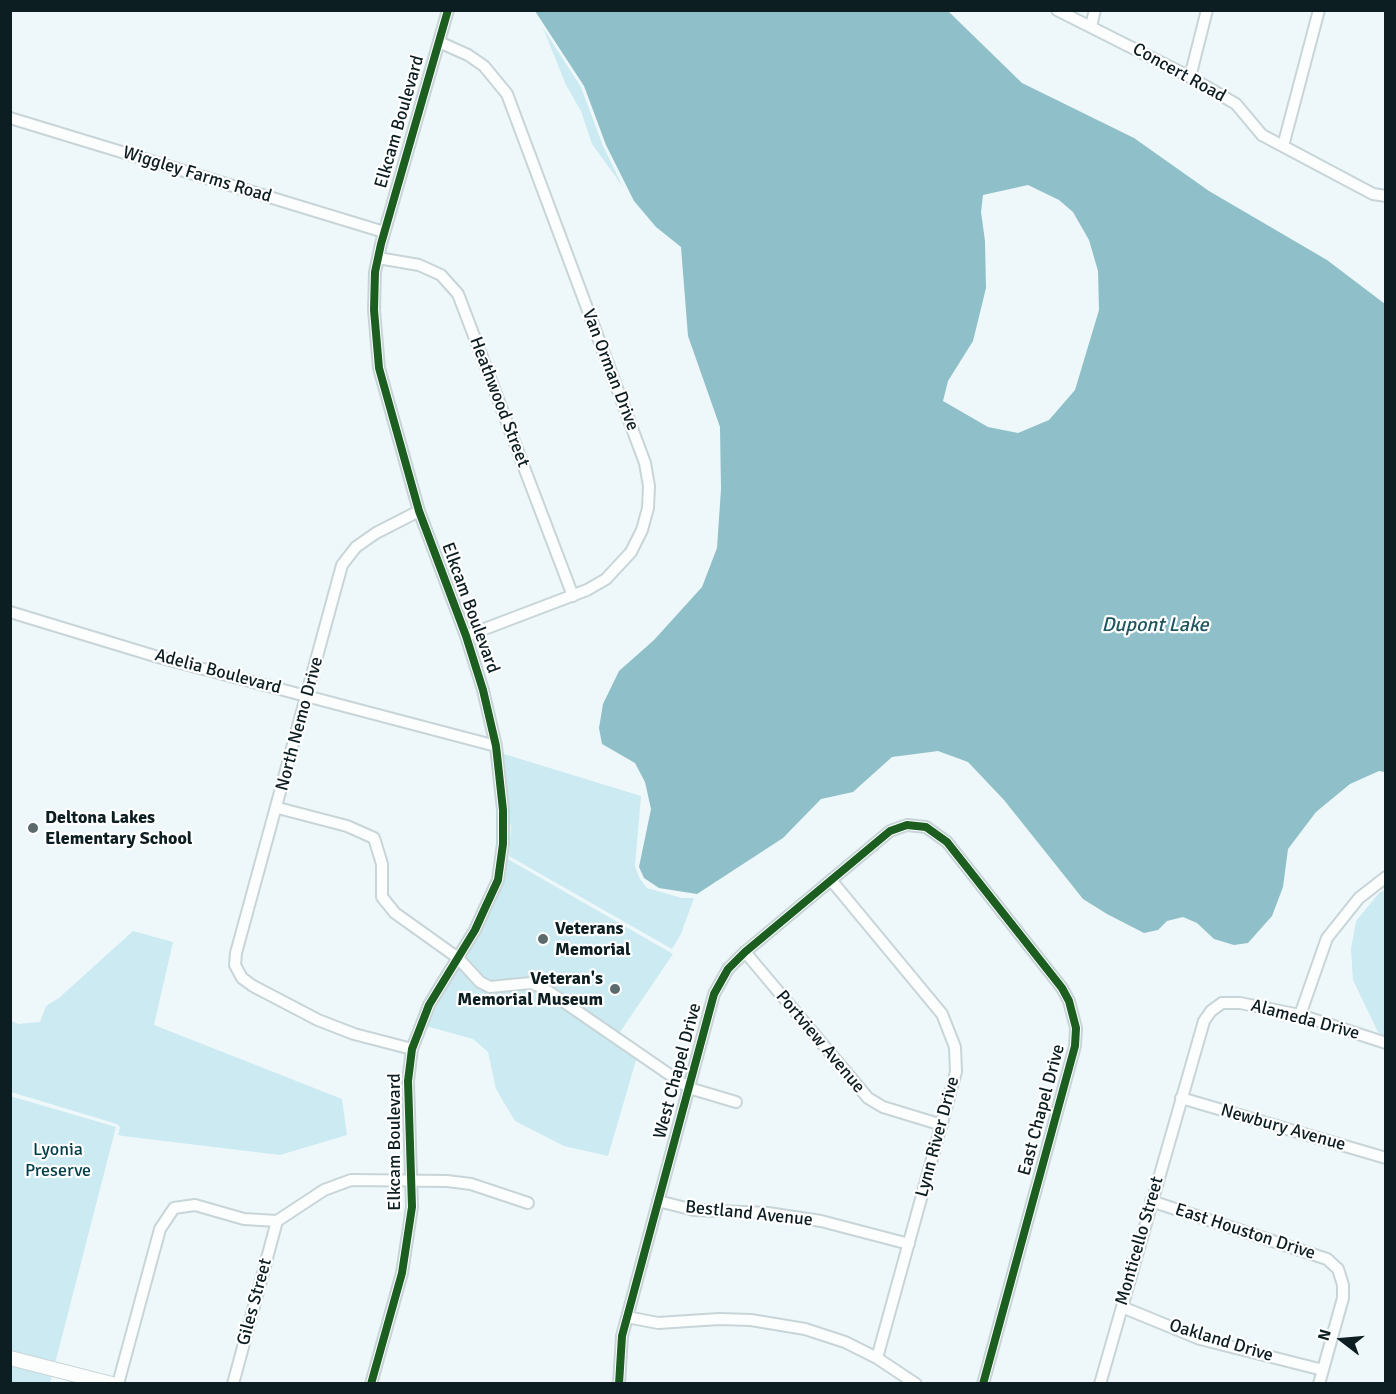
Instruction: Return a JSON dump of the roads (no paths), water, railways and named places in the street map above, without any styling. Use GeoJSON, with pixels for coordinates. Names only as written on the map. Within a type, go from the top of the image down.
{"type":"FeatureCollection","features":[{"type":"Feature","properties":{"kind":"main road"},"geometry":{"type":"LineString","coordinates":[[10,1358],[112,1383]]}},
{"type":"Feature","properties":{"kind":"street","name":"Elkcam Boulevard"},"geometry":{"type":"LineString","coordinates":[[371,1383],[402,1273],[412,1207],[408,1081],[412,1049],[429,1005],[475,930],[498,880],[503,844],[503,810],[496,747],[483,690],[466,636],[419,511],[379,368],[374,310],[378,258],[384,232],[448,10]]}},
{"type":"Feature","properties":{"kind":"street","name":"Concert Road"},"geometry":{"type":"LineString","coordinates":[[1057,10],[1190,77],[1236,104],[1262,135],[1373,194],[1386,196]]}},
{"type":"Feature","properties":{"kind":"street"},"geometry":{"type":"LineString","coordinates":[[1092,26],[1095,10]]}},
{"type":"Feature","properties":{"kind":"street"},"geometry":{"type":"LineString","coordinates":[[1190,77],[1207,10]]}},
{"type":"Feature","properties":{"kind":"street"},"geometry":{"type":"LineString","coordinates":[[1283,146],[1319,10]]}},
{"type":"Feature","properties":{"kind":"street","name":"Van Orman Drive"},"geometry":{"type":"LineString","coordinates":[[440,42],[468,55],[484,66],[507,94],[645,463],[649,486],[648,508],[642,530],[631,552],[606,579],[573,596],[466,636]]}},
{"type":"Feature","properties":{"kind":"street","name":"Wiggley Farms Road"},"geometry":{"type":"LineString","coordinates":[[10,118],[384,232]]}},
{"type":"Feature","properties":{"kind":"street","name":"Heathwood Street"},"geometry":{"type":"LineString","coordinates":[[378,258],[419,265],[441,275],[458,294],[573,596]]}},
{"type":"Feature","properties":{"kind":"street","name":"North Nemo Drive"},"geometry":{"type":"LineString","coordinates":[[412,1049],[354,1034],[318,1020],[253,986],[239,974],[235,965],[236,953],[278,808],[342,566],[356,547],[376,533],[419,511]]}},
{"type":"Feature","properties":{"kind":"street","name":"Adelia Boulevard"},"geometry":{"type":"LineString","coordinates":[[10,612],[159,657],[496,747]]}},
{"type":"Feature","properties":{"kind":"street"},"geometry":{"type":"LineString","coordinates":[[278,808],[347,826],[374,838],[382,864],[382,897],[395,913],[458,958],[470,973],[490,987],[531,983],[545,989],[688,1088],[736,1102]]}},
{"type":"Feature","properties":{"kind":"street","name":"West Chapel Drive"},"geometry":{"type":"LineString","coordinates":[[619,1383],[622,1336],[714,994],[728,969],[745,952],[890,831],[907,825],[918,825]]}},
{"type":"Feature","properties":{"kind":"street","name":"East Chapel Drive"},"geometry":{"type":"LineString","coordinates":[[918,825],[937,832],[947,842],[1062,988],[1069,1001],[1076,1028],[1075,1046],[983,1383]]}},
{"type":"Feature","properties":{"kind":"street"},"geometry":{"type":"LineString","coordinates":[[1300,1015],[1327,938],[1359,898],[1386,877]]}},
{"type":"Feature","properties":{"kind":"street","name":"Lynn River Drive"},"geometry":{"type":"LineString","coordinates":[[831,880],[942,1014],[950,1028],[955,1047],[957,1072],[877,1358]]}},
{"type":"Feature","properties":{"kind":"street","name":"Portview Avenue"},"geometry":{"type":"LineString","coordinates":[[745,952],[868,1098],[883,1107],[942,1125]]}},
{"type":"Feature","properties":{"kind":"street","name":"Alameda Drive"},"geometry":{"type":"LineString","coordinates":[[1182,1098],[1204,1021],[1211,1011],[1222,1003],[1240,1003],[1300,1015],[1386,1043]]}},
{"type":"Feature","properties":{"kind":"street","name":"Newbury Avenue"},"geometry":{"type":"LineString","coordinates":[[1182,1098],[1386,1158]]}},
{"type":"Feature","properties":{"kind":"street","name":"Monticello Street"},"geometry":{"type":"LineString","coordinates":[[1100,1383],[1182,1098]]}},
{"type":"Feature","properties":{"kind":"street"},"geometry":{"type":"LineString","coordinates":[[118,1383],[160,1229],[174,1208],[195,1205],[244,1220],[277,1221],[324,1190],[351,1180],[447,1181],[471,1184],[528,1203]]}},
{"type":"Feature","properties":{"kind":"street","name":"Bestland Avenue"},"geometry":{"type":"LineString","coordinates":[[658,1201],[694,1210],[768,1213],[821,1221],[909,1244]]}},
{"type":"Feature","properties":{"kind":"street","name":"East Houston Drive"},"geometry":{"type":"LineString","coordinates":[[1151,1201],[1327,1259],[1338,1269],[1343,1285],[1342,1298],[1319,1383]]}},
{"type":"Feature","properties":{"kind":"street","name":"Giles Street"},"geometry":{"type":"LineString","coordinates":[[233,1383],[277,1221]]}},
{"type":"Feature","properties":{"kind":"street","name":"Oakland Drive"},"geometry":{"type":"LineString","coordinates":[[1122,1307],[1200,1339],[1323,1370]]}},
{"type":"Feature","properties":{"kind":"street"},"geometry":{"type":"LineString","coordinates":[[627,1317],[658,1323],[719,1319],[751,1320],[805,1329],[845,1342],[877,1358],[916,1383]]}},
{"type":"Feature","properties":{"kind":"water","name":"Dupont Lake"},"geometry":{"type":"Polygon","coordinates":[[[535,11],[948,11],[1022,83],[1134,138],[1209,191],[1327,260],[1385,304],[1385,772],[1379,771],[1350,784],[1316,812],[1288,849],[1283,887],[1272,916],[1248,943],[1234,945],[1214,939],[1197,923],[1183,917],[1167,921],[1158,930],[1144,933],[1107,914],[1083,899],[1004,800],[968,762],[938,751],[892,757],[853,792],[821,799],[783,838],[697,894],[659,888],[644,878],[639,867],[651,809],[645,782],[635,763],[602,744],[599,728],[603,704],[619,671],[654,640],[702,587],[717,548],[721,489],[720,427],[688,336],[681,247],[656,227],[634,201],[606,145],[584,86],[535,11]],[[1028,185],[983,195],[981,212],[985,241],[986,288],[973,341],[948,381],[943,401],[988,427],[1018,433],[1049,420],[1075,390],[1099,310],[1098,271],[1089,240],[1073,212],[1059,200],[1028,185]]]}},
{"type":"Feature","properties":{"kind":"place","name":"Deltona Lakes Elementary School"},"geometry":{"type":"Point","coordinates":[33,828]}},
{"type":"Feature","properties":{"kind":"place","name":"Veterans Memorial"},"geometry":{"type":"Point","coordinates":[543,939]}},
{"type":"Feature","properties":{"kind":"place","name":"Veteran's Memorial Museum"},"geometry":{"type":"Point","coordinates":[615,989]}},
{"type":"Feature","properties":{"kind":"park label","name":"Lyonia Preserve"},"geometry":{"type":"Point","coordinates":[58,1160]}}]}
